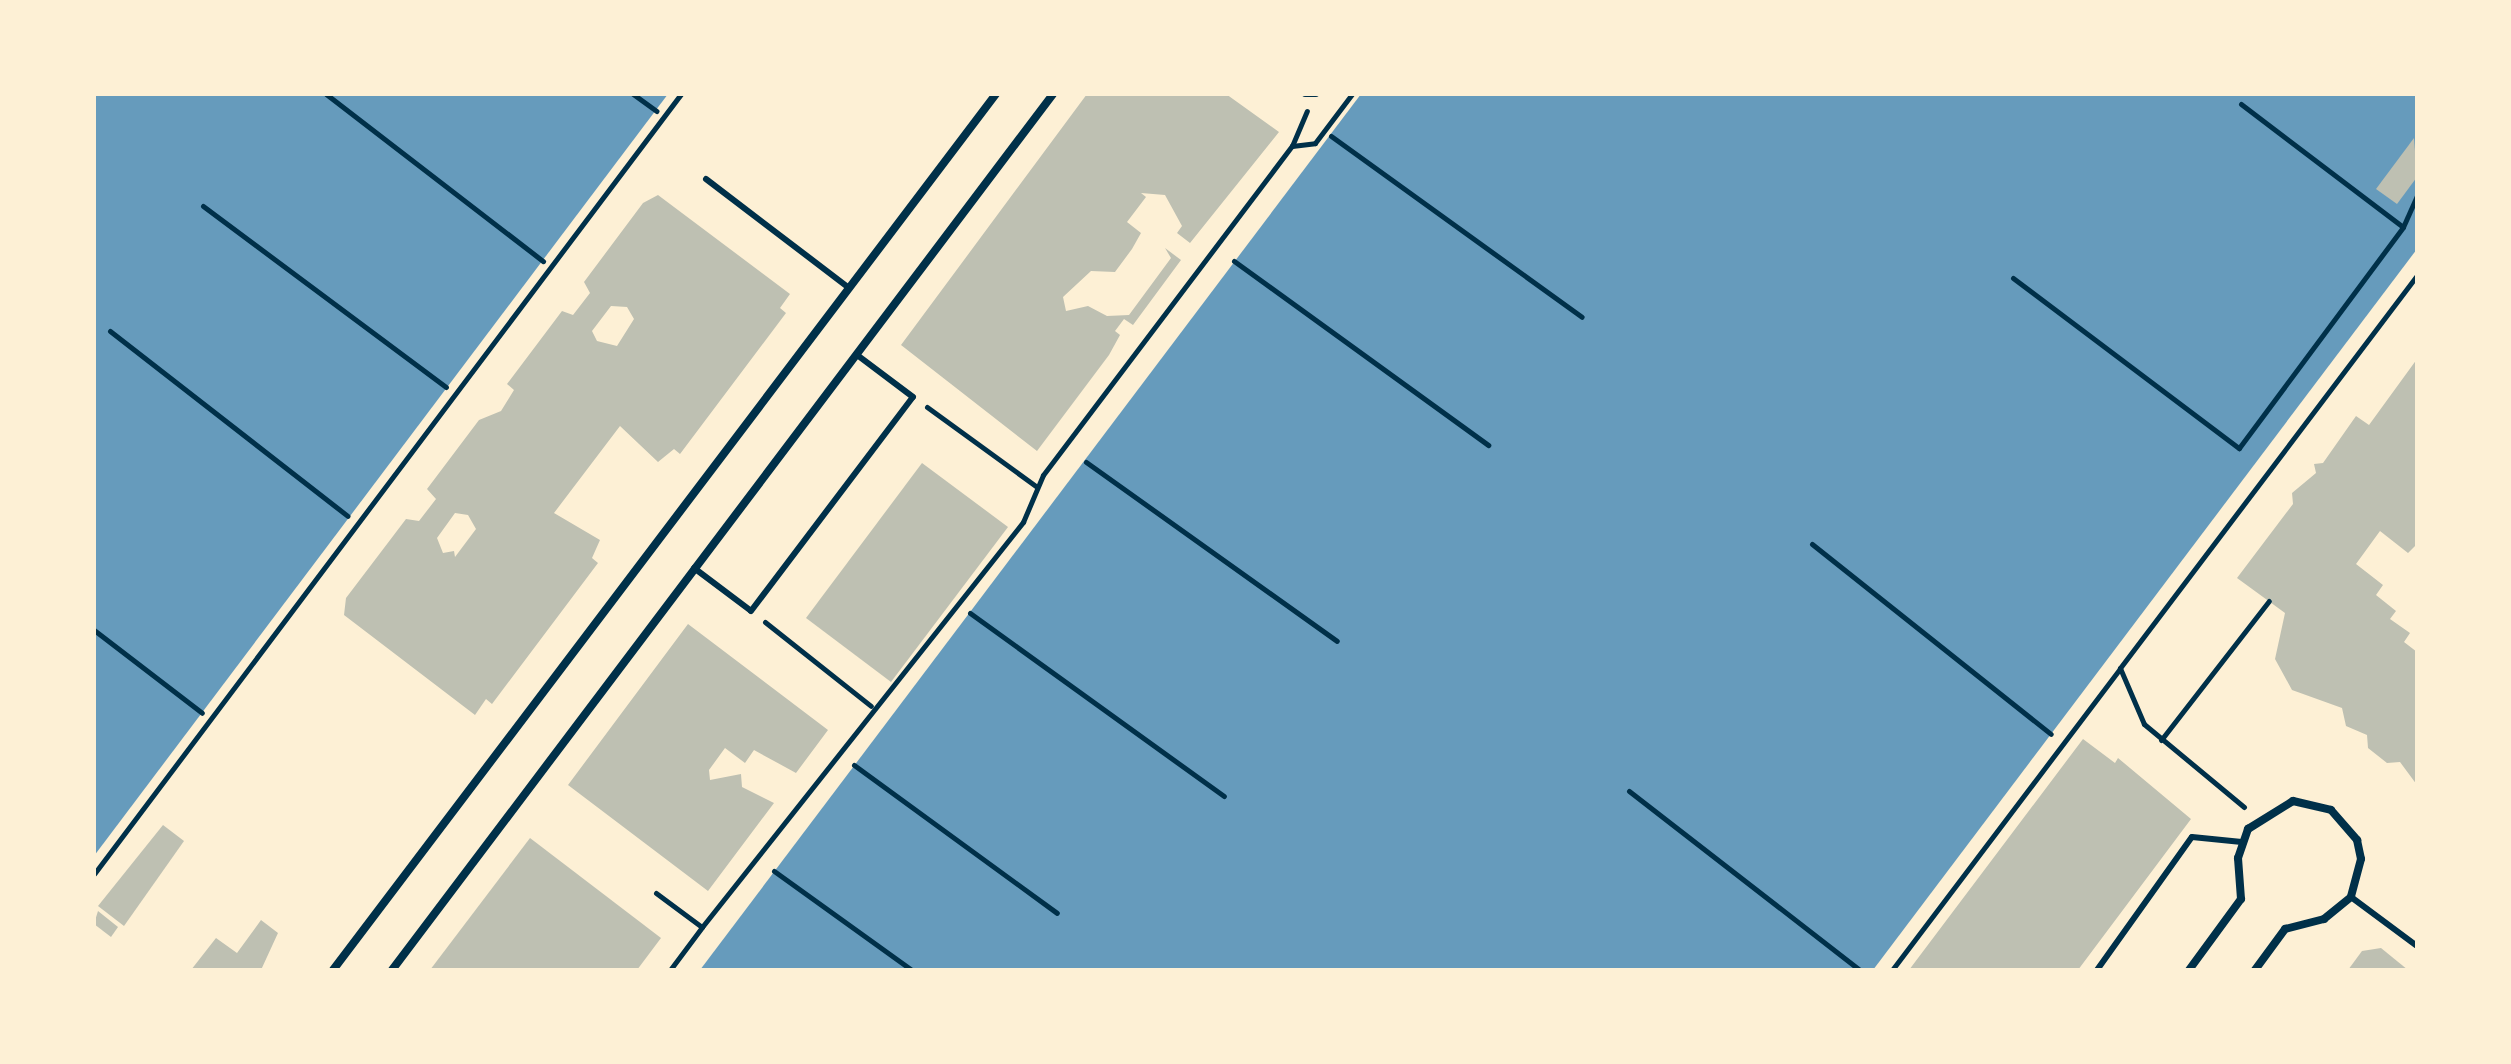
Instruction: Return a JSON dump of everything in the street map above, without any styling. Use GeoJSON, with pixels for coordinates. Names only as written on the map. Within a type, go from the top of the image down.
{"type":"FeatureCollection","features":[{"type":"Feature","properties":{"kind":"street"},"geometry":{"type":"LineString","coordinates":[[333,970],[996,94]]}},
{"type":"Feature","properties":{"kind":"street"},"geometry":{"type":"LineString","coordinates":[[392,970],[1053,94]]}},
{"type":"Feature","properties":{"kind":"street"},"geometry":{"type":"LineString","coordinates":[[2189,970],[2241,899],[2242,842],[2258,818],[2293,801],[2313,802],[2346,822],[2361,859],[2351,897],[2324,919],[2285,929],[2255,970]]}},
{"type":"Feature","properties":{"kind":"lane"},"geometry":{"type":"LineString","coordinates":[[1305,94],[1314,97]]}},
{"type":"Feature","properties":{"kind":"lane"},"geometry":{"type":"LineString","coordinates":[[706,179],[849,288]]}},
{"type":"Feature","properties":{"kind":"lane"},"geometry":{"type":"LineString","coordinates":[[694,568],[751,611],[913,397],[856,354]]}},
{"type":"Feature","properties":{"kind":"lane"},"geometry":{"type":"LineString","coordinates":[[2097,970],[2192,837],[2242,842]]}},
{"type":"Feature","properties":{"kind":"lane"},"geometry":{"type":"LineString","coordinates":[[2351,897],[2417,946]]}},
{"type":"Feature","properties":{"kind":"path"},"geometry":{"type":"LineString","coordinates":[[326,94],[543,261]]}},
{"type":"Feature","properties":{"kind":"path"},"geometry":{"type":"LineString","coordinates":[[633,94],[656,111]]}},
{"type":"Feature","properties":{"kind":"path"},"geometry":{"type":"LineString","coordinates":[[94,874],[681,94]]}},
{"type":"Feature","properties":{"kind":"path"},"geometry":{"type":"LineString","coordinates":[[1292,146],[1315,143],[1352,94]]}},
{"type":"Feature","properties":{"kind":"path"},"geometry":{"type":"LineString","coordinates":[[670,970],[871,706],[895,688],[1023,522],[1037,487],[1292,146],[1314,97]]}},
{"type":"Feature","properties":{"kind":"path"},"geometry":{"type":"LineString","coordinates":[[2241,104],[2403,227]]}},
{"type":"Feature","properties":{"kind":"path"},"geometry":{"type":"LineString","coordinates":[[1331,136],[1582,317]]}},
{"type":"Feature","properties":{"kind":"path"},"geometry":{"type":"LineString","coordinates":[[2013,278],[2239,448],[2403,227],[2417,196]]}},
{"type":"Feature","properties":{"kind":"path"},"geometry":{"type":"LineString","coordinates":[[203,206],[446,387]]}},
{"type":"Feature","properties":{"kind":"path"},"geometry":{"type":"LineString","coordinates":[[1234,261],[1488,445]]}},
{"type":"Feature","properties":{"kind":"path"},"geometry":{"type":"LineString","coordinates":[[1892,970],[2417,275]]}},
{"type":"Feature","properties":{"kind":"path"},"geometry":{"type":"LineString","coordinates":[[110,331],[348,516]]}},
{"type":"Feature","properties":{"kind":"path"},"geometry":{"type":"LineString","coordinates":[[913,397],[1037,487]]}},
{"type":"Feature","properties":{"kind":"path"},"geometry":{"type":"LineString","coordinates":[[1086,462],[1337,641]]}},
{"type":"Feature","properties":{"kind":"path"},"geometry":{"type":"LineString","coordinates":[[1812,544],[2051,734]]}},
{"type":"Feature","properties":{"kind":"path"},"geometry":{"type":"LineString","coordinates":[[2161,740],[2269,601]]}},
{"type":"Feature","properties":{"kind":"path"},"geometry":{"type":"LineString","coordinates":[[751,611],[871,706]]}},
{"type":"Feature","properties":{"kind":"path"},"geometry":{"type":"LineString","coordinates":[[970,613],[1224,796]]}},
{"type":"Feature","properties":{"kind":"path"},"geometry":{"type":"LineString","coordinates":[[94,630],[202,713]]}},
{"type":"Feature","properties":{"kind":"path"},"geometry":{"type":"LineString","coordinates":[[2120,668],[2144,724],[2258,818]]}},
{"type":"Feature","properties":{"kind":"path"},"geometry":{"type":"LineString","coordinates":[[854,765],[1057,913]]}},
{"type":"Feature","properties":{"kind":"path"},"geometry":{"type":"LineString","coordinates":[[1629,791],[1860,970]]}},
{"type":"Feature","properties":{"kind":"path"},"geometry":{"type":"LineString","coordinates":[[774,871],[912,970]]}},
{"type":"Feature","properties":{"kind":"path"},"geometry":{"type":"LineString","coordinates":[[656,893],[702,927]]}},
{"type":"Feature","properties":{"kind":"water"},"geometry":{"type":"Polygon","coordinates":[[[94,94],[668,94],[94,856],[94,94]]]}},
{"type":"Feature","properties":{"kind":"water"},"geometry":{"type":"Polygon","coordinates":[[[1361,94],[2417,94],[2417,249],[1873,970],[700,970],[1361,94]]]}},
{"type":"Feature","properties":{"kind":"building"},"geometry":{"type":"Polygon","coordinates":[[[1087,94],[1226,94],[1279,132],[1190,243],[1177,233],[1182,226],[1165,195],[1141,193],[1146,197],[1127,222],[1141,233],[1132,249],[1115,272],[1091,271],[1063,297],[1066,311],[1088,306],[1107,316],[1129,315],[1171,258],[1165,248],[1181,260],[1133,325],[1124,319],[1115,331],[1120,335],[1109,355],[1037,451],[901,345],[1087,94]]]}},
{"type":"Feature","properties":{"kind":"building"},"geometry":{"type":"Polygon","coordinates":[[[2414,138],[2417,177],[2397,204],[2376,189],[2414,138]]]}},
{"type":"Feature","properties":{"kind":"building"},"geometry":{"type":"Polygon","coordinates":[[[658,195],[790,294],[780,308],[786,313],[680,454],[674,449],[658,462],[620,426],[554,513],[600,540],[592,558],[598,563],[492,704],[486,699],[475,715],[344,615],[346,598],[406,519],[419,521],[436,499],[427,489],[479,420],[501,411],[514,390],[507,384],[562,311],[573,315],[590,293],[584,282],[643,203],[658,195]],[[611,306],[592,331],[597,341],[617,346],[634,319],[627,307],[611,306]],[[455,513],[437,538],[443,553],[454,551],[455,557],[476,529],[468,515],[455,513]]]}},
{"type":"Feature","properties":{"kind":"building"},"geometry":{"type":"Polygon","coordinates":[[[2417,359],[2417,544],[2408,553],[2380,531],[2356,564],[2383,585],[2376,595],[2396,611],[2390,619],[2410,633],[2404,642],[2417,652],[2417,785],[2400,762],[2387,763],[2368,748],[2367,735],[2346,726],[2342,708],[2292,690],[2275,659],[2285,613],[2237,578],[2293,504],[2292,493],[2316,473],[2314,464],[2323,463],[2356,416],[2369,425],[2417,359]]]}},
{"type":"Feature","properties":{"kind":"building"},"geometry":{"type":"Polygon","coordinates":[[[922,463],[1008,527],[891,682],[806,618],[922,463]]]}},
{"type":"Feature","properties":{"kind":"building"},"geometry":{"type":"Polygon","coordinates":[[[688,624],[828,730],[796,773],[754,750],[745,763],[725,748],[709,770],[710,780],[741,774],[742,787],[774,803],[708,891],[568,785],[688,624]]]}},
{"type":"Feature","properties":{"kind":"building"},"geometry":{"type":"Polygon","coordinates":[[[2083,739],[2115,763],[2118,758],[2191,819],[2078,970],[1909,970],[2083,739]]]}},
{"type":"Feature","properties":{"kind":"building"},"geometry":{"type":"Polygon","coordinates":[[[163,825],[184,841],[124,926],[98,906],[163,825]]]}},
{"type":"Feature","properties":{"kind":"building"},"geometry":{"type":"Polygon","coordinates":[[[530,838],[661,938],[637,970],[430,970],[530,838]]]}},
{"type":"Feature","properties":{"kind":"building"},"geometry":{"type":"Polygon","coordinates":[[[98,911],[118,927],[111,937],[94,924],[98,911]]]}},
{"type":"Feature","properties":{"kind":"building"},"geometry":{"type":"Polygon","coordinates":[[[261,920],[278,933],[261,970],[191,970],[216,938],[237,953],[261,920]]]}},
{"type":"Feature","properties":{"kind":"building"},"geometry":{"type":"Polygon","coordinates":[[[2381,948],[2408,970],[2348,970],[2362,951],[2381,948]]]}}]}
